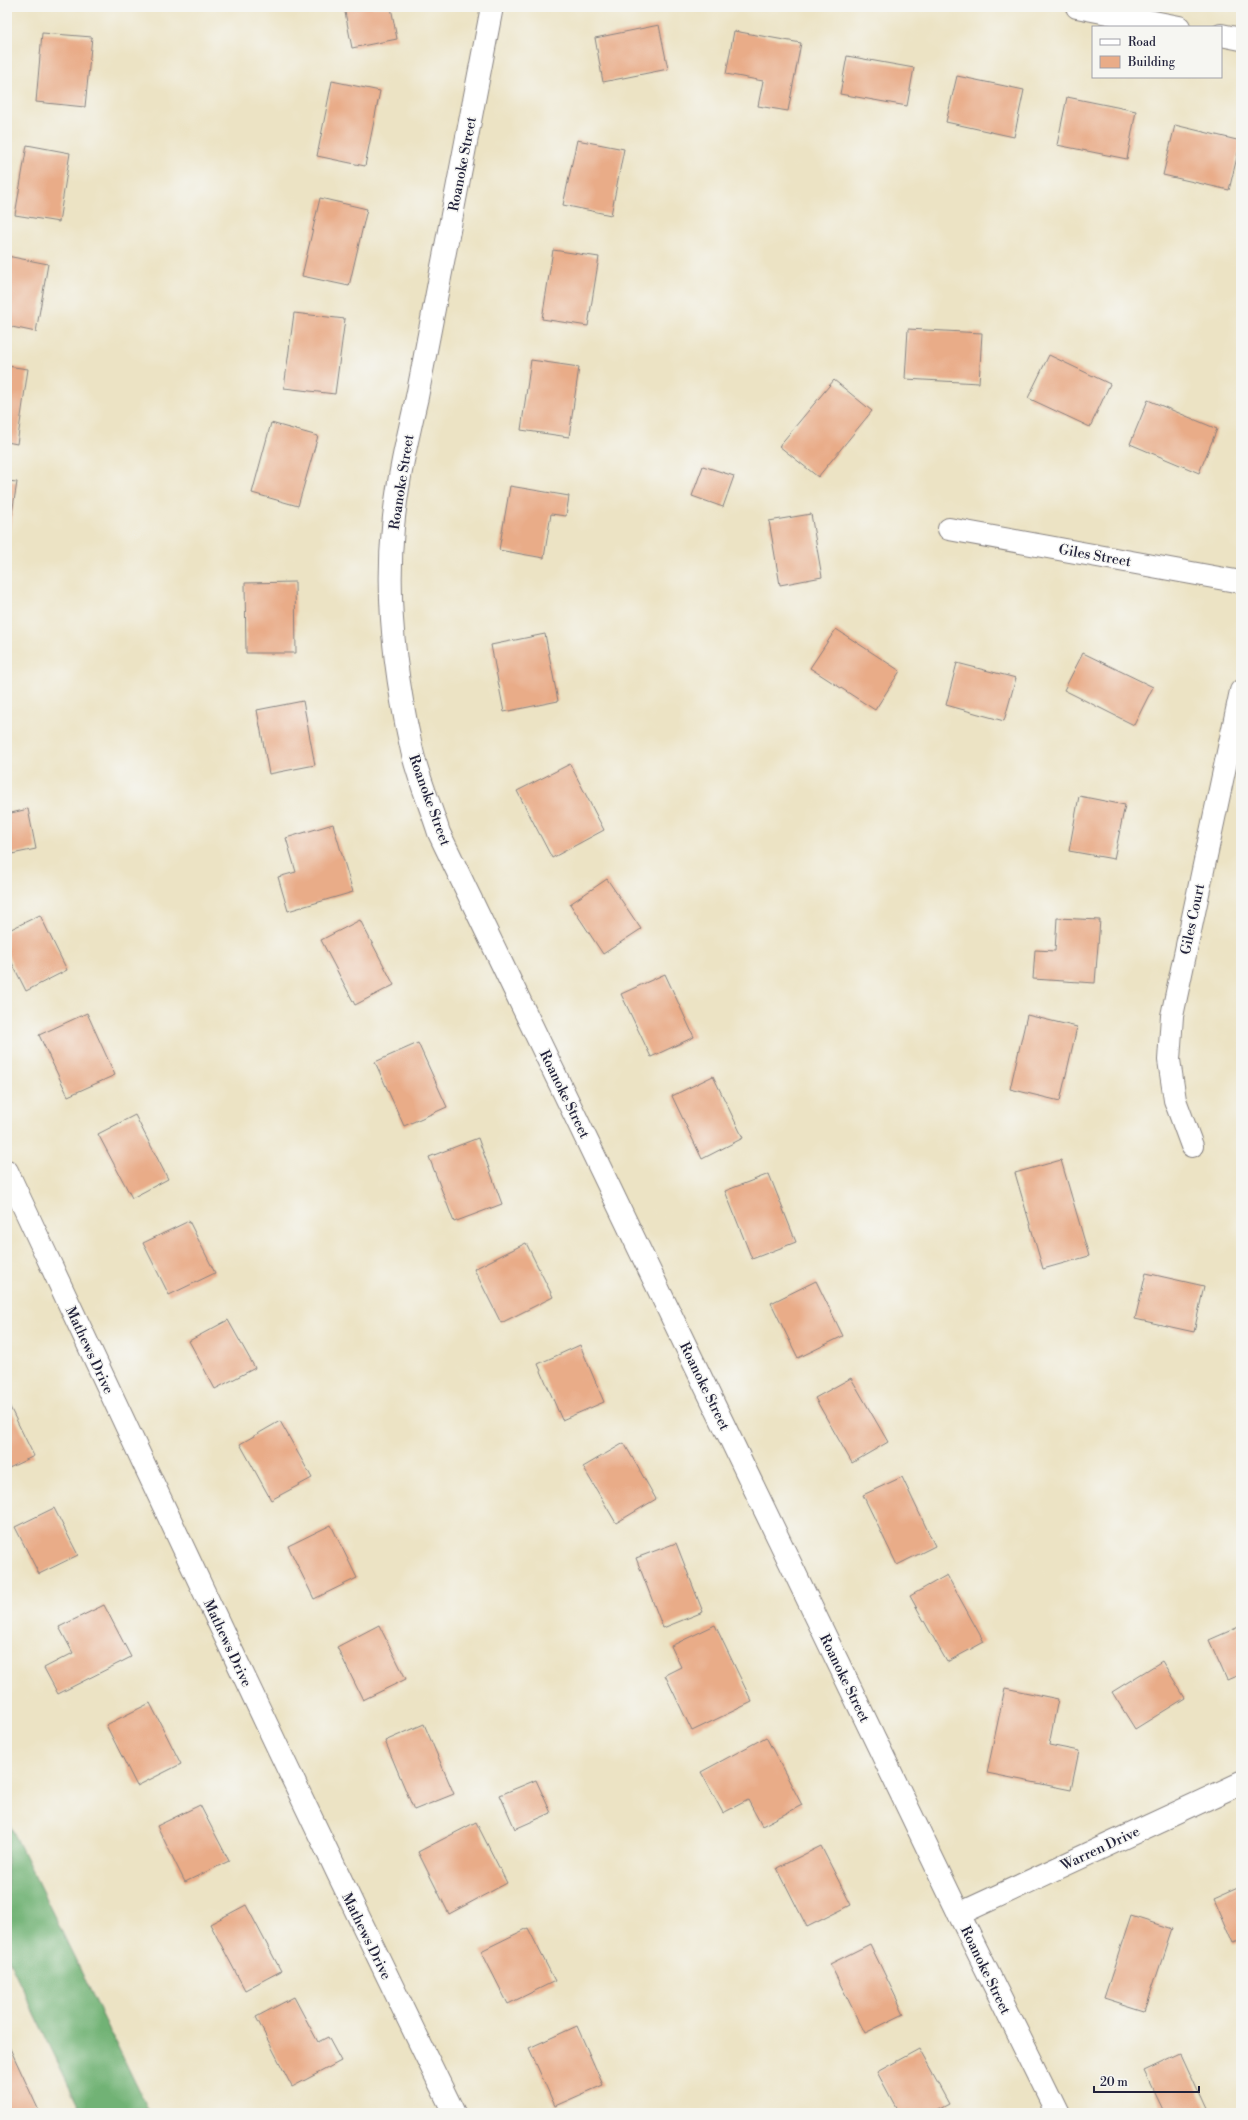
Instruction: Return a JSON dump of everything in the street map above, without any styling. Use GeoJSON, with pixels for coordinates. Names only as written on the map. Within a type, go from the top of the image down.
{"type":"FeatureCollection","features":[{"type":"Feature","properties":{"kind":"street","name":"Roanoke Street"},"geometry":{"type":"LineString","coordinates":[[492,7],[417,397],[403,454],[393,528],[390,602],[397,676],[411,748],[439,833],[959,1914],[1057,2113]]}},
{"type":"Feature","properties":{"kind":"street"},"geometry":{"type":"LineString","coordinates":[[1077,7],[1174,26]]}},
{"type":"Feature","properties":{"kind":"street"},"geometry":{"type":"LineString","coordinates":[[1222,35],[1241,39]]}},
{"type":"Feature","properties":{"kind":"street","name":"Giles Street"},"geometry":{"type":"LineString","coordinates":[[949,529],[1241,582]]}},
{"type":"Feature","properties":{"kind":"street","name":"Giles Court"},"geometry":{"type":"LineString","coordinates":[[1192,1146],[1175,1100],[1170,1068],[1172,1016],[1241,691]]}},
{"type":"Feature","properties":{"kind":"street","name":"Mathews Drive"},"geometry":{"type":"LineString","coordinates":[[7,1171],[198,1581],[383,1969],[454,2113]]}},
{"type":"Feature","properties":{"kind":"street","name":"Warren Drive"},"geometry":{"type":"LineString","coordinates":[[959,1914],[1241,1783]]}},
{"type":"Feature","properties":{"kind":"green space"},"geometry":{"type":"Polygon","coordinates":[[[7,1819],[150,2113],[82,2113],[7,1956],[7,1819]]]}},
{"type":"Feature","properties":{"kind":"building"},"geometry":{"type":"Polygon","coordinates":[[[344,7],[391,7],[397,39],[352,48],[344,7]]]}},
{"type":"Feature","properties":{"kind":"building"},"geometry":{"type":"Polygon","coordinates":[[[659,25],[668,69],[603,82],[595,38],[659,25]]]}},
{"type":"Feature","properties":{"kind":"building"},"geometry":{"type":"Polygon","coordinates":[[[734,31],[801,43],[788,111],[758,106],[763,81],[726,74],[734,31]]]}},
{"type":"Feature","properties":{"kind":"building"},"geometry":{"type":"Polygon","coordinates":[[[42,33],[92,37],[85,107],[36,102],[42,33]]]}},
{"type":"Feature","properties":{"kind":"building"},"geometry":{"type":"Polygon","coordinates":[[[847,56],[914,68],[907,106],[840,94],[847,56]]]}},
{"type":"Feature","properties":{"kind":"building"},"geometry":{"type":"Polygon","coordinates":[[[957,76],[1024,90],[1014,137],[946,122],[957,76]]]}},
{"type":"Feature","properties":{"kind":"building"},"geometry":{"type":"Polygon","coordinates":[[[332,81],[380,91],[365,166],[317,156],[332,81]]]}},
{"type":"Feature","properties":{"kind":"building"},"geometry":{"type":"Polygon","coordinates":[[[1067,97],[1136,111],[1127,159],[1057,145],[1067,97]]]}},
{"type":"Feature","properties":{"kind":"building"},"geometry":{"type":"Polygon","coordinates":[[[1175,125],[1241,141],[1229,190],[1163,175],[1175,125]]]}},
{"type":"Feature","properties":{"kind":"building"},"geometry":{"type":"Polygon","coordinates":[[[577,140],[624,149],[611,215],[563,205],[577,140]]]}},
{"type":"Feature","properties":{"kind":"building"},"geometry":{"type":"Polygon","coordinates":[[[27,145],[70,153],[59,222],[15,215],[27,145]]]}},
{"type":"Feature","properties":{"kind":"building"},"geometry":{"type":"Polygon","coordinates":[[[320,198],[367,209],[349,286],[302,276],[320,198]]]}},
{"type":"Feature","properties":{"kind":"building"},"geometry":{"type":"Polygon","coordinates":[[[553,250],[599,257],[588,326],[542,319],[553,250]]]}},
{"type":"Feature","properties":{"kind":"building"},"geometry":{"type":"Polygon","coordinates":[[[7,256],[48,264],[36,332],[7,326],[7,256]]]}},
{"type":"Feature","properties":{"kind":"building"},"geometry":{"type":"Polygon","coordinates":[[[294,313],[345,319],[335,394],[284,388],[294,313]]]}},
{"type":"Feature","properties":{"kind":"building"},"geometry":{"type":"Polygon","coordinates":[[[908,329],[982,333],[979,383],[905,379],[908,329]]]}},
{"type":"Feature","properties":{"kind":"building"},"geometry":{"type":"Polygon","coordinates":[[[1049,355],[1110,384],[1090,427],[1028,398],[1049,355]]]}},
{"type":"Feature","properties":{"kind":"building"},"geometry":{"type":"Polygon","coordinates":[[[531,360],[579,367],[569,437],[521,430],[531,360]]]}},
{"type":"Feature","properties":{"kind":"building"},"geometry":{"type":"Polygon","coordinates":[[[7,366],[28,369],[17,444],[7,442],[7,366]]]}},
{"type":"Feature","properties":{"kind":"building"},"geometry":{"type":"Polygon","coordinates":[[[834,380],[872,411],[818,477],[779,446],[834,380]]]}},
{"type":"Feature","properties":{"kind":"building"},"geometry":{"type":"Polygon","coordinates":[[[1148,400],[1217,429],[1199,473],[1130,444],[1148,400]]]}},
{"type":"Feature","properties":{"kind":"building"},"geometry":{"type":"Polygon","coordinates":[[[271,423],[318,436],[298,506],[252,493],[271,423]]]}},
{"type":"Feature","properties":{"kind":"building"},"geometry":{"type":"Polygon","coordinates":[[[703,466],[734,476],[723,507],[692,496],[703,466]]]}},
{"type":"Feature","properties":{"kind":"building"},"geometry":{"type":"Polygon","coordinates":[[[7,481],[17,482],[8,539],[7,539],[7,481]]]}},
{"type":"Feature","properties":{"kind":"building"},"geometry":{"type":"Polygon","coordinates":[[[510,486],[569,496],[566,516],[551,514],[544,558],[499,550],[510,486]]]}},
{"type":"Feature","properties":{"kind":"building"},"geometry":{"type":"Polygon","coordinates":[[[811,514],[822,577],[780,585],[769,521],[811,514]]]}},
{"type":"Feature","properties":{"kind":"building"},"geometry":{"type":"Polygon","coordinates":[[[295,582],[296,653],[246,653],[245,583],[295,582]]]}},
{"type":"Feature","properties":{"kind":"building"},"geometry":{"type":"Polygon","coordinates":[[[836,629],[900,671],[875,710],[810,668],[836,629]]]}},
{"type":"Feature","properties":{"kind":"building"},"geometry":{"type":"Polygon","coordinates":[[[545,634],[558,701],[504,712],[491,645],[545,634]]]}},
{"type":"Feature","properties":{"kind":"building"},"geometry":{"type":"Polygon","coordinates":[[[1083,653],[1153,687],[1134,725],[1064,690],[1083,653]]]}},
{"type":"Feature","properties":{"kind":"building"},"geometry":{"type":"Polygon","coordinates":[[[957,663],[1016,678],[1004,721],[946,705],[957,663]]]}},
{"type":"Feature","properties":{"kind":"building"},"geometry":{"type":"Polygon","coordinates":[[[303,701],[315,765],[269,774],[257,710],[303,701]]]}},
{"type":"Feature","properties":{"kind":"building"},"geometry":{"type":"Polygon","coordinates":[[[570,764],[604,830],[552,858],[517,791],[570,764]]]}},
{"type":"Feature","properties":{"kind":"building"},"geometry":{"type":"Polygon","coordinates":[[[1079,796],[1125,805],[1114,859],[1069,851],[1079,796]]]}},
{"type":"Feature","properties":{"kind":"building"},"geometry":{"type":"Polygon","coordinates":[[[28,809],[36,849],[7,855],[7,814],[28,809]]]}},
{"type":"Feature","properties":{"kind":"building"},"geometry":{"type":"Polygon","coordinates":[[[333,824],[353,892],[288,911],[278,877],[296,872],[286,838],[333,824]]]}},
{"type":"Feature","properties":{"kind":"building"},"geometry":{"type":"Polygon","coordinates":[[[607,879],[641,929],[603,954],[570,904],[607,879]]]}},
{"type":"Feature","properties":{"kind":"building"},"geometry":{"type":"Polygon","coordinates":[[[40,915],[67,970],[26,991],[7,953],[7,931],[40,915]]]}},
{"type":"Feature","properties":{"kind":"building"},"geometry":{"type":"Polygon","coordinates":[[[1057,918],[1100,920],[1095,983],[1033,979],[1035,950],[1055,951],[1057,918]]]}},
{"type":"Feature","properties":{"kind":"building"},"geometry":{"type":"Polygon","coordinates":[[[360,920],[394,985],[355,1005],[321,940],[360,920]]]}},
{"type":"Feature","properties":{"kind":"building"},"geometry":{"type":"Polygon","coordinates":[[[665,974],[694,1037],[651,1057],[621,994],[665,974]]]}},
{"type":"Feature","properties":{"kind":"building"},"geometry":{"type":"Polygon","coordinates":[[[87,1013],[115,1075],[68,1096],[39,1035],[87,1013]]]}},
{"type":"Feature","properties":{"kind":"building"},"geometry":{"type":"Polygon","coordinates":[[[1027,1015],[1077,1027],[1060,1101],[1010,1089],[1027,1015]]]}},
{"type":"Feature","properties":{"kind":"building"},"geometry":{"type":"Polygon","coordinates":[[[418,1043],[447,1107],[404,1126],[375,1062],[418,1043]]]}},
{"type":"Feature","properties":{"kind":"building"},"geometry":{"type":"Polygon","coordinates":[[[713,1076],[743,1138],[702,1159],[672,1096],[713,1076]]]}},
{"type":"Feature","properties":{"kind":"building"},"geometry":{"type":"Polygon","coordinates":[[[135,1115],[168,1179],[132,1198],[98,1134],[135,1115]]]}},
{"type":"Feature","properties":{"kind":"building"},"geometry":{"type":"Polygon","coordinates":[[[478,1138],[502,1204],[454,1222],[429,1157],[478,1138]]]}},
{"type":"Feature","properties":{"kind":"building"},"geometry":{"type":"Polygon","coordinates":[[[1061,1160],[1089,1256],[1043,1269],[1015,1173],[1061,1160]]]}},
{"type":"Feature","properties":{"kind":"building"},"geometry":{"type":"Polygon","coordinates":[[[769,1174],[796,1242],[752,1259],[725,1191],[769,1174]]]}},
{"type":"Feature","properties":{"kind":"building"},"geometry":{"type":"Polygon","coordinates":[[[189,1221],[215,1273],[169,1295],[143,1243],[189,1221]]]}},
{"type":"Feature","properties":{"kind":"building"},"geometry":{"type":"Polygon","coordinates":[[[526,1243],[553,1297],[501,1323],[474,1269],[526,1243]]]}},
{"type":"Feature","properties":{"kind":"building"},"geometry":{"type":"Polygon","coordinates":[[[1146,1273],[1204,1286],[1194,1332],[1135,1319],[1146,1273]]]}},
{"type":"Feature","properties":{"kind":"building"},"geometry":{"type":"Polygon","coordinates":[[[816,1281],[843,1336],[798,1358],[771,1303],[816,1281]]]}},
{"type":"Feature","properties":{"kind":"building"},"geometry":{"type":"Polygon","coordinates":[[[228,1320],[255,1368],[215,1389],[189,1341],[228,1320]]]}},
{"type":"Feature","properties":{"kind":"building"},"geometry":{"type":"Polygon","coordinates":[[[580,1345],[604,1402],[562,1420],[538,1364],[580,1345]]]}},
{"type":"Feature","properties":{"kind":"building"},"geometry":{"type":"Polygon","coordinates":[[[851,1378],[888,1442],[852,1463],[815,1398],[851,1378]]]}},
{"type":"Feature","properties":{"kind":"building"},"geometry":{"type":"Polygon","coordinates":[[[7,1401],[34,1456],[7,1469],[7,1401]]]}},
{"type":"Feature","properties":{"kind":"building"},"geometry":{"type":"Polygon","coordinates":[[[280,1421],[312,1478],[271,1500],[240,1444],[280,1421]]]}},
{"type":"Feature","properties":{"kind":"building"},"geometry":{"type":"Polygon","coordinates":[[[624,1443],[656,1499],[616,1523],[583,1467],[624,1443]]]}},
{"type":"Feature","properties":{"kind":"building"},"geometry":{"type":"Polygon","coordinates":[[[902,1477],[935,1546],[897,1565],[863,1495],[902,1477]]]}},
{"type":"Feature","properties":{"kind":"building"},"geometry":{"type":"Polygon","coordinates":[[[54,1508],[78,1555],[39,1574],[15,1527],[54,1508]]]}},
{"type":"Feature","properties":{"kind":"building"},"geometry":{"type":"Polygon","coordinates":[[[331,1525],[357,1578],[314,1599],[288,1546],[331,1525]]]}},
{"type":"Feature","properties":{"kind":"building"},"geometry":{"type":"Polygon","coordinates":[[[676,1543],[703,1612],[663,1628],[636,1558],[676,1543]]]}},
{"type":"Feature","properties":{"kind":"building"},"geometry":{"type":"Polygon","coordinates":[[[947,1575],[984,1642],[947,1662],[910,1596],[947,1575]]]}},
{"type":"Feature","properties":{"kind":"building"},"geometry":{"type":"Polygon","coordinates":[[[104,1605],[131,1657],[58,1694],[44,1668],[73,1653],[59,1627],[104,1605]]]}},
{"type":"Feature","properties":{"kind":"building"},"geometry":{"type":"Polygon","coordinates":[[[379,1625],[406,1679],[363,1700],[337,1647],[379,1625]]]}},
{"type":"Feature","properties":{"kind":"building"},"geometry":{"type":"Polygon","coordinates":[[[715,1625],[752,1702],[692,1731],[665,1675],[681,1667],[671,1646],[715,1625]]]}},
{"type":"Feature","properties":{"kind":"building"},"geometry":{"type":"Polygon","coordinates":[[[1241,1626],[1241,1674],[1227,1680],[1209,1640],[1241,1626]]]}},
{"type":"Feature","properties":{"kind":"building"},"geometry":{"type":"Polygon","coordinates":[[[1162,1661],[1185,1698],[1135,1729],[1112,1692],[1162,1661]]]}},
{"type":"Feature","properties":{"kind":"building"},"geometry":{"type":"Polygon","coordinates":[[[1005,1688],[1058,1699],[1049,1745],[1079,1751],[1071,1790],[987,1773],[1005,1688]]]}},
{"type":"Feature","properties":{"kind":"building"},"geometry":{"type":"Polygon","coordinates":[[[150,1703],[181,1764],[137,1786],[106,1725],[150,1703]]]}},
{"type":"Feature","properties":{"kind":"building"},"geometry":{"type":"Polygon","coordinates":[[[424,1724],[454,1794],[414,1810],[385,1741],[424,1724]]]}},
{"type":"Feature","properties":{"kind":"building"},"geometry":{"type":"Polygon","coordinates":[[[766,1737],[802,1805],[762,1826],[748,1800],[723,1813],[701,1772],[766,1737]]]}},
{"type":"Feature","properties":{"kind":"building"},"geometry":{"type":"Polygon","coordinates":[[[536,1780],[551,1813],[515,1829],[500,1795],[536,1780]]]}},
{"type":"Feature","properties":{"kind":"building"},"geometry":{"type":"Polygon","coordinates":[[[200,1805],[229,1861],[185,1882],[157,1826],[200,1805]]]}},
{"type":"Feature","properties":{"kind":"building"},"geometry":{"type":"Polygon","coordinates":[[[476,1822],[507,1883],[449,1914],[418,1852],[476,1822]]]}},
{"type":"Feature","properties":{"kind":"building"},"geometry":{"type":"Polygon","coordinates":[[[821,1846],[851,1905],[807,1927],[777,1868],[821,1846]]]}},
{"type":"Feature","properties":{"kind":"building"},"geometry":{"type":"Polygon","coordinates":[[[1241,1886],[1241,1941],[1234,1944],[1214,1898],[1241,1886]]]}},
{"type":"Feature","properties":{"kind":"building"},"geometry":{"type":"Polygon","coordinates":[[[246,1905],[281,1971],[245,1990],[210,1924],[246,1905]]]}},
{"type":"Feature","properties":{"kind":"building"},"geometry":{"type":"Polygon","coordinates":[[[1131,1916],[1172,1929],[1145,2011],[1104,1998],[1131,1916]]]}},
{"type":"Feature","properties":{"kind":"building"},"geometry":{"type":"Polygon","coordinates":[[[528,1928],[555,1981],[508,2004],[481,1951],[528,1928]]]}},
{"type":"Feature","properties":{"kind":"building"},"geometry":{"type":"Polygon","coordinates":[[[870,1944],[904,2014],[865,2033],[830,1964],[870,1944]]]}},
{"type":"Feature","properties":{"kind":"building"},"geometry":{"type":"Polygon","coordinates":[[[294,1997],[318,2042],[328,2037],[341,2061],[292,2087],[256,2017],[294,1997]]]}},
{"type":"Feature","properties":{"kind":"building"},"geometry":{"type":"Polygon","coordinates":[[[577,2026],[603,2085],[555,2106],[529,2048],[577,2026]]]}},
{"type":"Feature","properties":{"kind":"building"},"geometry":{"type":"Polygon","coordinates":[[[7,2042],[40,2113],[7,2113],[7,2042]]]}},
{"type":"Feature","properties":{"kind":"building"},"geometry":{"type":"Polygon","coordinates":[[[919,2049],[949,2104],[932,2113],[899,2113],[877,2072],[919,2049]]]}},
{"type":"Feature","properties":{"kind":"building"},"geometry":{"type":"Polygon","coordinates":[[[1180,2054],[1207,2113],[1164,2113],[1144,2071],[1180,2054]]]}}]}
